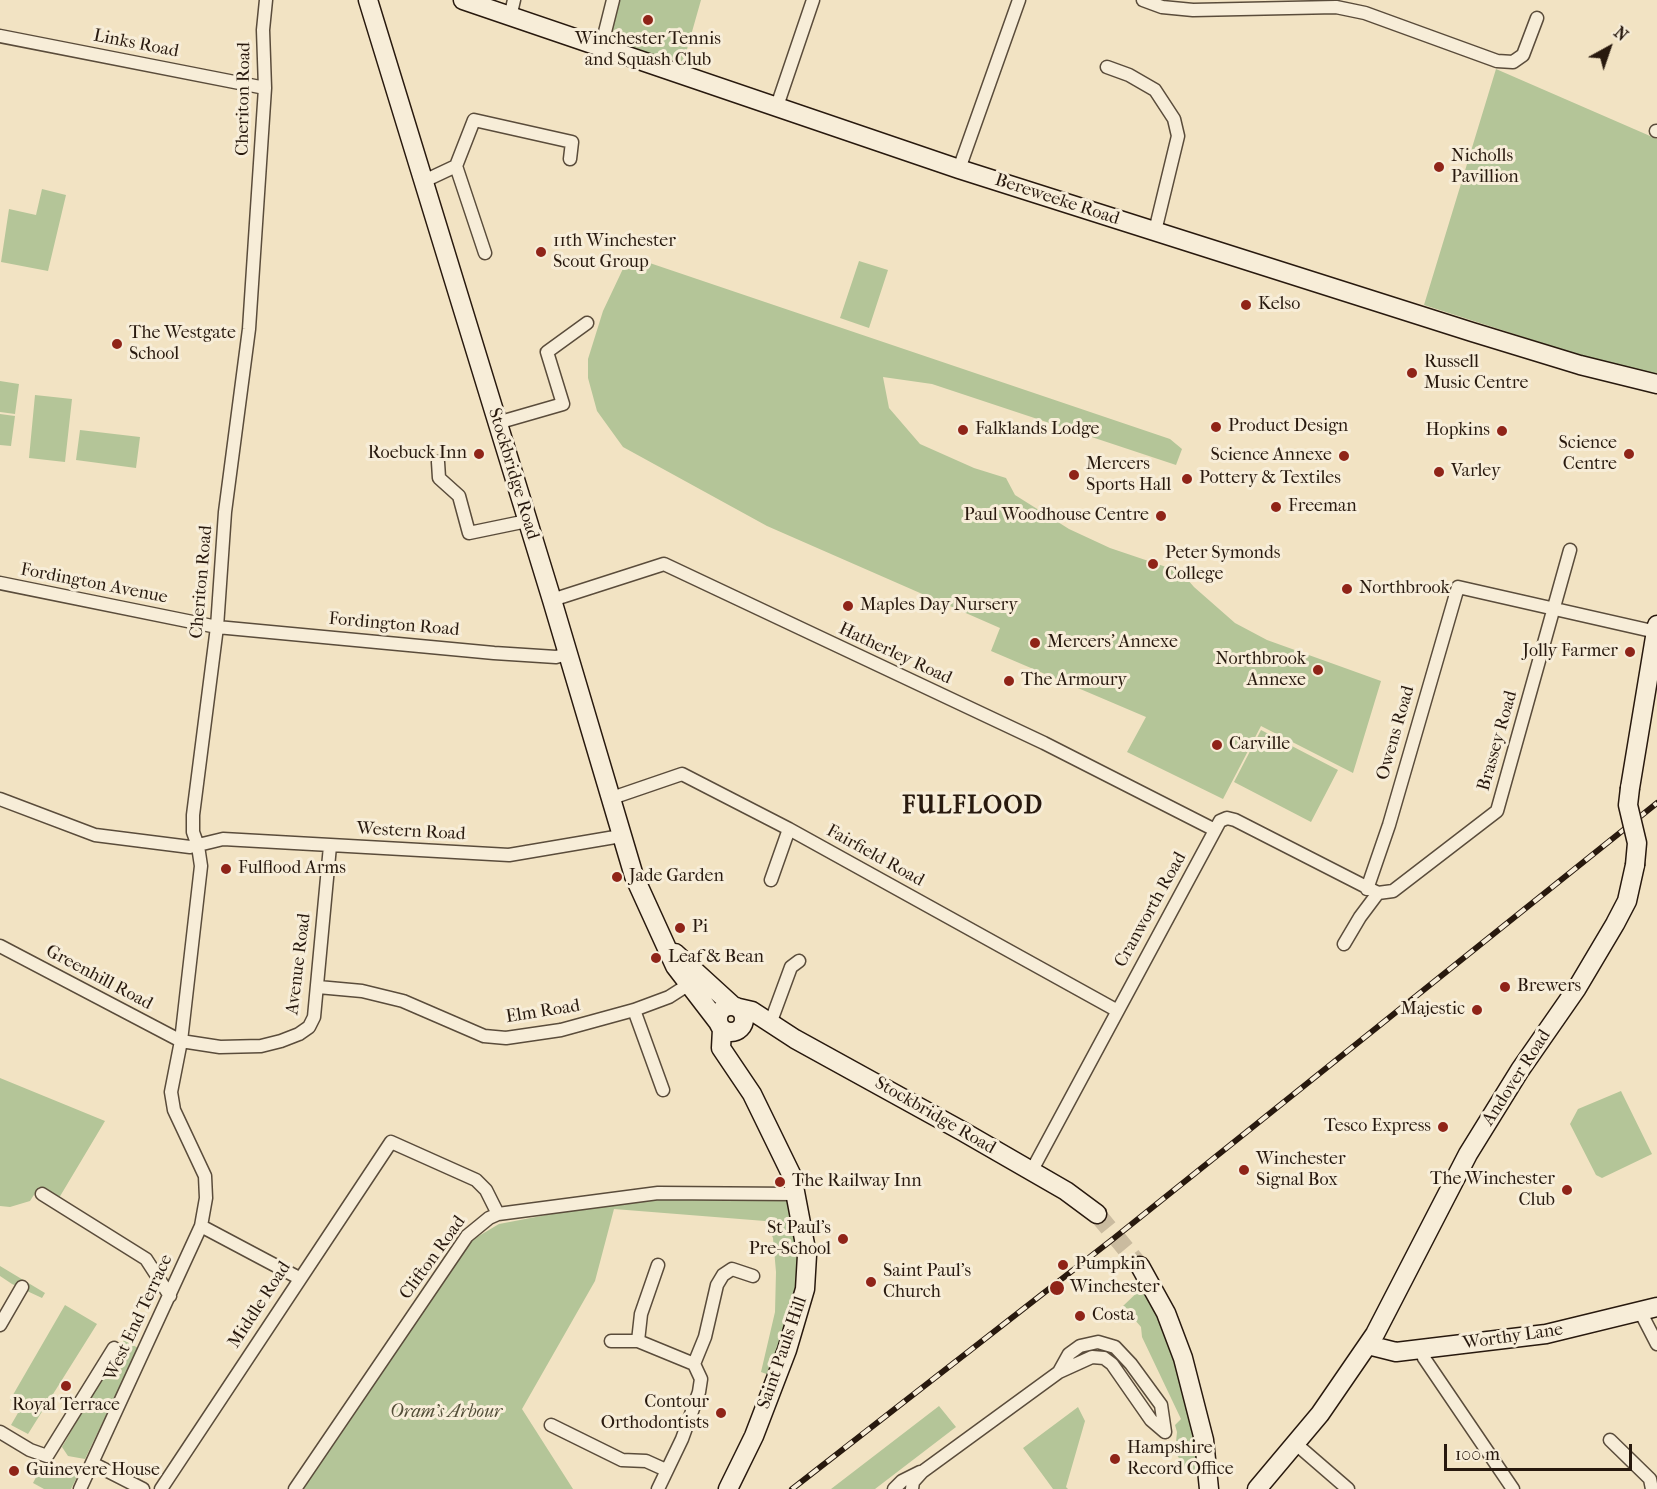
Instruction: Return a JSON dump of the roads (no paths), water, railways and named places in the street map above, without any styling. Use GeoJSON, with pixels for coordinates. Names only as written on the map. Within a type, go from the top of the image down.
{"type":"FeatureCollection","features":[{"type":"Feature","properties":{"kind":"main road","name":"Stockbridge Road"},"geometry":{"type":"LineString","coordinates":[[368,0],[552,600],[609,799],[643,900],[665,944],[694,981],[731,1020],[752,1011],[770,1024],[915,1103],[1066,1191],[1097,1214]]}},
{"type":"Feature","properties":{"kind":"main road","name":"Bereweeke Road"},"geometry":{"type":"LineString","coordinates":[[463,0],[512,9],[601,48],[959,169],[1558,358],[1657,384]]}},
{"type":"Feature","properties":{"kind":"main road","name":"Andover Road"},"geometry":{"type":"LineString","coordinates":[[1257,1489],[1296,1444],[1368,1345],[1468,1154],[1520,1070],[1577,988],[1627,901],[1637,843],[1628,805],[1656,628]]}},
{"type":"Feature","properties":{"kind":"main road","name":"Saint Pauls Hill"},"geometry":{"type":"LineString","coordinates":[[728,1489],[754,1436],[787,1350],[805,1289],[807,1255],[796,1194],[784,1158],[742,1079],[722,1048],[731,1020]]}},
{"type":"Feature","properties":{"kind":"main road"},"geometry":{"type":"LineString","coordinates":[[1140,1266],[1166,1313],[1183,1359],[1204,1440],[1209,1489]]}},
{"type":"Feature","properties":{"kind":"main road","name":"Worthy Lane"},"geometry":{"type":"LineString","coordinates":[[1368,1345],[1396,1352],[1421,1350],[1546,1334],[1649,1310]]}},
{"type":"Feature","properties":{"kind":"street","name":"Cheriton Road"},"geometry":{"type":"LineString","coordinates":[[198,1158],[174,1110],[172,1080],[181,1041],[201,866],[193,832],[193,815],[217,627],[225,512],[249,328],[265,88],[262,30],[266,0]]}},
{"type":"Feature","properties":{"kind":"street"},"geometry":{"type":"LineString","coordinates":[[601,48],[613,0]]}},
{"type":"Feature","properties":{"kind":"street"},"geometry":{"type":"LineString","coordinates":[[776,109],[813,0]]}},
{"type":"Feature","properties":{"kind":"street"},"geometry":{"type":"LineString","coordinates":[[959,169],[1020,0]]}},
{"type":"Feature","properties":{"kind":"street"},"geometry":{"type":"LineString","coordinates":[[1143,0],[1162,7],[1193,10],[1336,7],[1365,13],[1505,62],[1514,62],[1523,55],[1537,18]]}},
{"type":"Feature","properties":{"kind":"street","name":"Links Road"},"geometry":{"type":"LineString","coordinates":[[0,36],[265,88]]}},
{"type":"Feature","properties":{"kind":"street"},"geometry":{"type":"LineString","coordinates":[[1107,67],[1130,75],[1155,90],[1174,119],[1178,136],[1155,231]]}},
{"type":"Feature","properties":{"kind":"street"},"geometry":{"type":"LineString","coordinates":[[484,253],[456,166],[474,120],[572,142],[570,159]]}},
{"type":"Feature","properties":{"kind":"street"},"geometry":{"type":"LineString","coordinates":[[422,182],[456,166]]}},
{"type":"Feature","properties":{"kind":"street"},"geometry":{"type":"LineString","coordinates":[[497,423],[563,404],[547,352],[587,323]]}},
{"type":"Feature","properties":{"kind":"street"},"geometry":{"type":"LineString","coordinates":[[438,462],[439,478],[459,496],[469,533],[527,521]]}},
{"type":"Feature","properties":{"kind":"street","name":"Brassey Road"},"geometry":{"type":"LineString","coordinates":[[1373,891],[1394,891],[1497,811],[1570,550]]}},
{"type":"Feature","properties":{"kind":"street","name":"Hatherley Road"},"geometry":{"type":"LineString","coordinates":[[552,600],[664,564],[1044,743],[1215,830]]}},
{"type":"Feature","properties":{"kind":"street","name":"Fordington Avenue"},"geometry":{"type":"LineString","coordinates":[[0,583],[217,627]]}},
{"type":"Feature","properties":{"kind":"street","name":"Owens Road"},"geometry":{"type":"LineString","coordinates":[[1373,891],[1389,825],[1458,587],[1554,610]]}},
{"type":"Feature","properties":{"kind":"street"},"geometry":{"type":"LineString","coordinates":[[1554,610],[1656,628]]}},
{"type":"Feature","properties":{"kind":"street","name":"Fordington Road"},"geometry":{"type":"LineString","coordinates":[[217,627],[494,653],[556,657],[567,654]]}},
{"type":"Feature","properties":{"kind":"street","name":"Fairfield Road"},"geometry":{"type":"LineString","coordinates":[[609,799],[682,774],[789,829],[1116,1010]]}},
{"type":"Feature","properties":{"kind":"street","name":"Western Road"},"geometry":{"type":"LineString","coordinates":[[0,799],[95,836],[198,846],[223,839],[509,855],[621,836]]}},
{"type":"Feature","properties":{"kind":"street"},"geometry":{"type":"LineString","coordinates":[[1215,830],[1220,822],[1227,818],[1235,820],[1373,891],[1344,945]]}},
{"type":"Feature","properties":{"kind":"street"},"geometry":{"type":"LineString","coordinates":[[771,880],[789,829]]}},
{"type":"Feature","properties":{"kind":"street","name":"Cranworth Road"},"geometry":{"type":"LineString","coordinates":[[1031,1172],[1116,1010],[1215,830]]}},
{"type":"Feature","properties":{"kind":"street","name":"Avenue Road"},"geometry":{"type":"LineString","coordinates":[[181,1041],[220,1047],[261,1046],[299,1034],[312,1023],[318,987],[330,846]]}},
{"type":"Feature","properties":{"kind":"street","name":"Greenhill Road"},"geometry":{"type":"LineString","coordinates":[[0,946],[181,1041]]}},
{"type":"Feature","properties":{"kind":"street"},"geometry":{"type":"LineString","coordinates":[[770,1024],[791,967],[800,961]]}},
{"type":"Feature","properties":{"kind":"street","name":"Elm Road"},"geometry":{"type":"LineString","coordinates":[[318,987],[362,991],[403,1001],[484,1036],[506,1038],[561,1030],[634,1010],[694,981]]}},
{"type":"Feature","properties":{"kind":"street"},"geometry":{"type":"LineString","coordinates":[[634,1010],[663,1090]]}},
{"type":"Feature","properties":{"kind":"street","name":"Middle Road"},"geometry":{"type":"LineString","coordinates":[[161,1489],[391,1142],[476,1180],[486,1190],[498,1214]]}},
{"type":"Feature","properties":{"kind":"street","name":"West End Terrace"},"geometry":{"type":"LineString","coordinates":[[80,1489],[201,1226],[206,1198],[205,1176],[198,1158]]}},
{"type":"Feature","properties":{"kind":"street","name":"Clifton Road"},"geometry":{"type":"LineString","coordinates":[[294,1489],[467,1236],[479,1224],[498,1214],[658,1193],[796,1194]]}},
{"type":"Feature","properties":{"kind":"street"},"geometry":{"type":"LineString","coordinates":[[42,1194],[146,1259],[170,1296]]}},
{"type":"Feature","properties":{"kind":"street"},"geometry":{"type":"LineString","coordinates":[[201,1226],[299,1278]]}},
{"type":"Feature","properties":{"kind":"street"},"geometry":{"type":"LineString","coordinates":[[638,1341],[641,1314],[658,1265]]}},
{"type":"Feature","properties":{"kind":"street"},"geometry":{"type":"LineString","coordinates":[[694,1364],[705,1337],[717,1285],[723,1275],[732,1269],[753,1276]]}},
{"type":"Feature","properties":{"kind":"street"},"geometry":{"type":"LineString","coordinates":[[0,1324],[22,1287]]}},
{"type":"Feature","properties":{"kind":"street"},"geometry":{"type":"LineString","coordinates":[[1649,1310],[1648,1330],[1657,1344]]}},
{"type":"Feature","properties":{"kind":"street"},"geometry":{"type":"LineString","coordinates":[[611,1341],[638,1341],[694,1364],[701,1379],[699,1392],[682,1439],[658,1489]]}},
{"type":"Feature","properties":{"kind":"street"},"geometry":{"type":"LineString","coordinates":[[912,1489],[914,1482],[922,1472],[1059,1372],[1071,1369],[1092,1357],[1104,1358],[1118,1373],[1151,1420],[1165,1432],[1161,1405],[1131,1364],[1115,1347],[1098,1342],[1080,1346],[1069,1354],[1059,1372]]}},
{"type":"Feature","properties":{"kind":"street"},"geometry":{"type":"LineString","coordinates":[[0,1432],[30,1450],[47,1456],[114,1348]]}},
{"type":"Feature","properties":{"kind":"street"},"geometry":{"type":"LineString","coordinates":[[1421,1350],[1424,1358],[1513,1489]]}},
{"type":"Feature","properties":{"kind":"street"},"geometry":{"type":"LineString","coordinates":[[551,1425],[622,1460],[646,1461],[666,1470]]}},
{"type":"Feature","properties":{"kind":"street"},"geometry":{"type":"LineString","coordinates":[[1610,1440],[1650,1479],[1652,1489]]}},
{"type":"Feature","properties":{"kind":"street"},"geometry":{"type":"LineString","coordinates":[[1296,1444],[1348,1489]]}},
{"type":"Feature","properties":{"kind":"street"},"geometry":{"type":"LineString","coordinates":[[92,1463],[143,1489]]}},
{"type":"Feature","properties":{"kind":"street"},"geometry":{"type":"LineString","coordinates":[[894,1489],[913,1474],[922,1472]]}},
{"type":"Feature","properties":{"kind":"tunnel"},"geometry":{"type":"LineString","coordinates":[[1097,1214],[1140,1266]]}},
{"type":"Feature","properties":{"kind":"railway"},"geometry":{"type":"LineString","coordinates":[[792,1489],[1113,1239],[1657,803]]}},
{"type":"Feature","properties":{"kind":"place","name":"Winchester Tennis and Squash Club"},"geometry":{"type":"Point","coordinates":[648,20]}},
{"type":"Feature","properties":{"kind":"place","name":"Nicholls Pavillion"},"geometry":{"type":"Point","coordinates":[1439,167]}},
{"type":"Feature","properties":{"kind":"place","name":"11th Winchester Scout Group"},"geometry":{"type":"Point","coordinates":[541,252]}},
{"type":"Feature","properties":{"kind":"place","name":"Kelso"},"geometry":{"type":"Point","coordinates":[1246,305]}},
{"type":"Feature","properties":{"kind":"place","name":"The Westgate School"},"geometry":{"type":"Point","coordinates":[117,344]}},
{"type":"Feature","properties":{"kind":"place","name":"Russell Music Centre"},"geometry":{"type":"Point","coordinates":[1412,373]}},
{"type":"Feature","properties":{"kind":"place","name":"Product Design"},"geometry":{"type":"Point","coordinates":[1216,427]}},
{"type":"Feature","properties":{"kind":"place","name":"Falklands Lodge"},"geometry":{"type":"Point","coordinates":[963,430]}},
{"type":"Feature","properties":{"kind":"place","name":"Hopkins"},"geometry":{"type":"Point","coordinates":[1502,431]}},
{"type":"Feature","properties":{"kind":"place","name":"Roebuck Inn"},"geometry":{"type":"Point","coordinates":[479,454]}},
{"type":"Feature","properties":{"kind":"place","name":"Science Centre"},"geometry":{"type":"Point","coordinates":[1629,454]}},
{"type":"Feature","properties":{"kind":"place","name":"Science Annexe"},"geometry":{"type":"Point","coordinates":[1344,456]}},
{"type":"Feature","properties":{"kind":"place","name":"Varley"},"geometry":{"type":"Point","coordinates":[1439,472]}},
{"type":"Feature","properties":{"kind":"place","name":"Mercers Sports Hall"},"geometry":{"type":"Point","coordinates":[1074,475]}},
{"type":"Feature","properties":{"kind":"place","name":"Pottery & Textiles"},"geometry":{"type":"Point","coordinates":[1187,479]}},
{"type":"Feature","properties":{"kind":"place","name":"Freeman"},"geometry":{"type":"Point","coordinates":[1276,507]}},
{"type":"Feature","properties":{"kind":"place","name":"Paul Woodhouse Centre"},"geometry":{"type":"Point","coordinates":[1161,516]}},
{"type":"Feature","properties":{"kind":"place","name":"Peter Symonds College"},"geometry":{"type":"Point","coordinates":[1153,564]}},
{"type":"Feature","properties":{"kind":"place","name":"Northbrook"},"geometry":{"type":"Point","coordinates":[1347,589]}},
{"type":"Feature","properties":{"kind":"place","name":"Maples Day Nursery"},"geometry":{"type":"Point","coordinates":[848,606]}},
{"type":"Feature","properties":{"kind":"place","name":"Mercers' Annexe"},"geometry":{"type":"Point","coordinates":[1035,643]}},
{"type":"Feature","properties":{"kind":"place","name":"Jolly Farmer"},"geometry":{"type":"Point","coordinates":[1630,652]}},
{"type":"Feature","properties":{"kind":"place","name":"Northbrook Annexe"},"geometry":{"type":"Point","coordinates":[1318,670]}},
{"type":"Feature","properties":{"kind":"place","name":"The Armoury"},"geometry":{"type":"Point","coordinates":[1009,681]}},
{"type":"Feature","properties":{"kind":"place","name":"Carville"},"geometry":{"type":"Point","coordinates":[1217,745]}},
{"type":"Feature","properties":{"kind":"place","name":"Fulflood Arms"},"geometry":{"type":"Point","coordinates":[226,869]}},
{"type":"Feature","properties":{"kind":"place","name":"Jade Garden"},"geometry":{"type":"Point","coordinates":[617,877]}},
{"type":"Feature","properties":{"kind":"place","name":"Pi"},"geometry":{"type":"Point","coordinates":[680,928]}},
{"type":"Feature","properties":{"kind":"place","name":"Leaf & Bean"},"geometry":{"type":"Point","coordinates":[656,958]}},
{"type":"Feature","properties":{"kind":"place","name":"Brewers"},"geometry":{"type":"Point","coordinates":[1505,987]}},
{"type":"Feature","properties":{"kind":"place","name":"Majestic"},"geometry":{"type":"Point","coordinates":[1477,1010]}},
{"type":"Feature","properties":{"kind":"place","name":"Tesco Express"},"geometry":{"type":"Point","coordinates":[1443,1127]}},
{"type":"Feature","properties":{"kind":"place","name":"Winchester Signal Box"},"geometry":{"type":"Point","coordinates":[1244,1170]}},
{"type":"Feature","properties":{"kind":"place","name":"The Railway Inn"},"geometry":{"type":"Point","coordinates":[780,1182]}},
{"type":"Feature","properties":{"kind":"place","name":"The Winchester Club"},"geometry":{"type":"Point","coordinates":[1567,1190]}},
{"type":"Feature","properties":{"kind":"place","name":"St Paul's Pre-School"},"geometry":{"type":"Point","coordinates":[843,1239]}},
{"type":"Feature","properties":{"kind":"place","name":"Pumpkin"},"geometry":{"type":"Point","coordinates":[1063,1265]}},
{"type":"Feature","properties":{"kind":"place","name":"Saint Paul's Church"},"geometry":{"type":"Point","coordinates":[871,1282]}},
{"type":"Feature","properties":{"kind":"place","name":"Winchester"},"geometry":{"type":"Point","coordinates":[1057,1288]}},
{"type":"Feature","properties":{"kind":"place","name":"Costa"},"geometry":{"type":"Point","coordinates":[1080,1316]}},
{"type":"Feature","properties":{"kind":"place","name":"Royal Terrace"},"geometry":{"type":"Point","coordinates":[66,1386]}},
{"type":"Feature","properties":{"kind":"place","name":"Contour Orthodontists"},"geometry":{"type":"Point","coordinates":[721,1413]}},
{"type":"Feature","properties":{"kind":"place","name":"Hampshire Record Office"},"geometry":{"type":"Point","coordinates":[1115,1459]}},
{"type":"Feature","properties":{"kind":"place","name":"Guinevere House"},"geometry":{"type":"Point","coordinates":[14,1471]}},
{"type":"Feature","properties":{"kind":"district","name":"FULFLOOD"},"geometry":{"type":"Point","coordinates":[973,807]}},
{"type":"Feature","properties":{"kind":"park label","name":"Oram's Arbour"},"geometry":{"type":"Point","coordinates":[446,1413]}}]}
